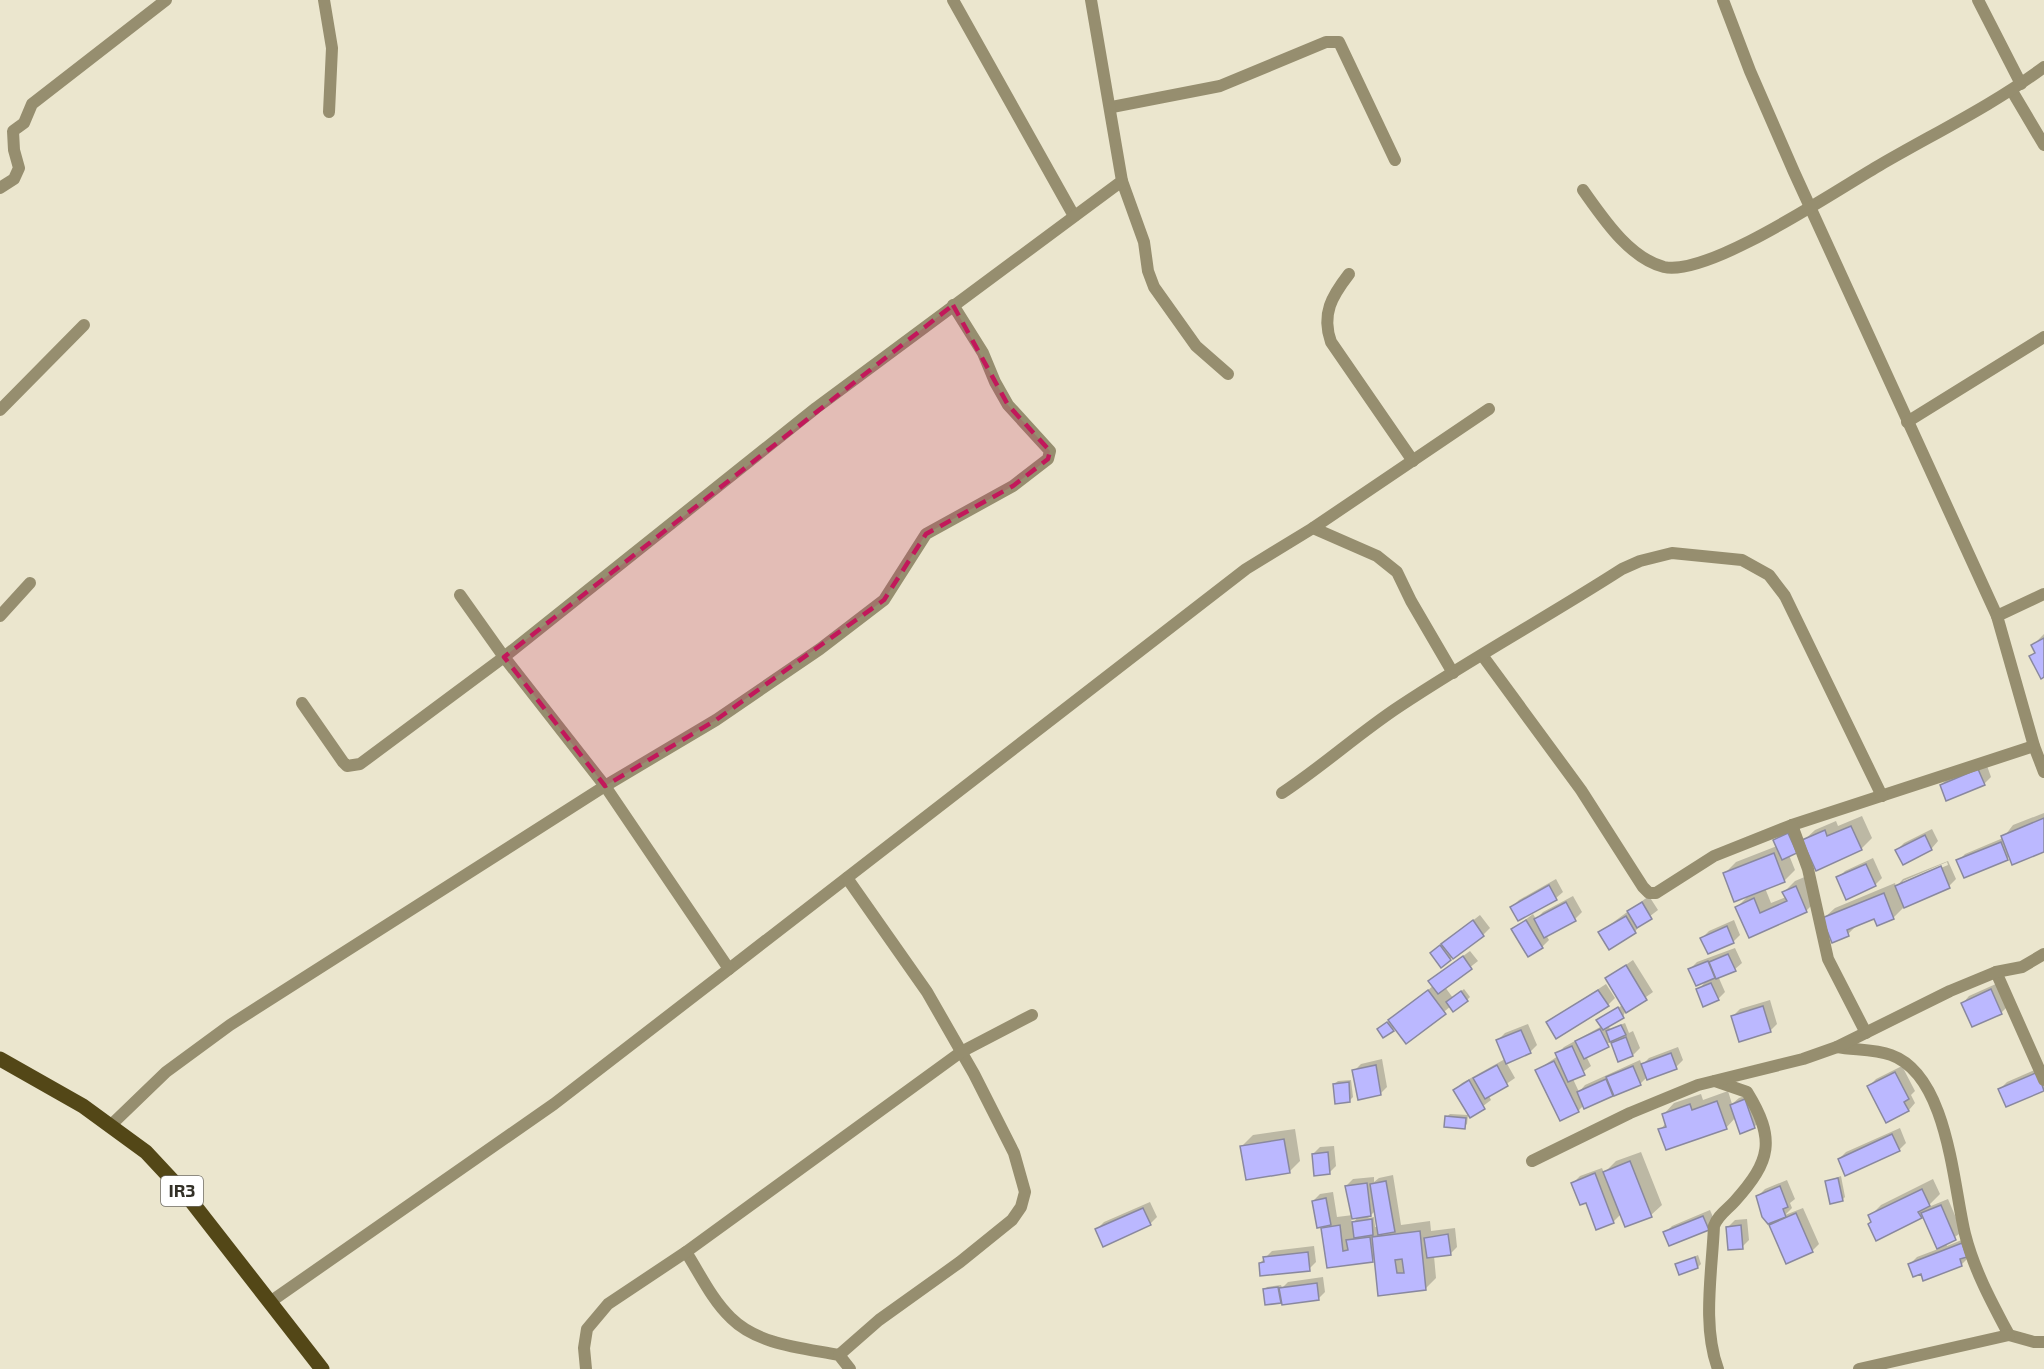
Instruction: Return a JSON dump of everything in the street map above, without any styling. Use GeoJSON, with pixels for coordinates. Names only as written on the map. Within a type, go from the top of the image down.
{"type":"FeatureCollection","features":[{"type":"Feature","properties":{"kind":"main road","name":"IR3"},"geometry":{"type":"LineString","coordinates":[[0,1059],[83,1106],[146,1152],[167,1173],[322,1369]]}},
{"type":"Feature","properties":{"kind":"street"},"geometry":{"type":"LineString","coordinates":[[0,188],[14,179],[19,168],[14,150],[13,132],[24,123],[32,104],[166,0]]}},
{"type":"Feature","properties":{"kind":"street"},"geometry":{"type":"LineString","coordinates":[[324,0],[332,48],[329,112]]}},
{"type":"Feature","properties":{"kind":"street"},"geometry":{"type":"LineString","coordinates":[[953,0],[1074,216]]}},
{"type":"Feature","properties":{"kind":"street"},"geometry":{"type":"LineString","coordinates":[[1091,0],[1112,107],[1122,181],[1144,242],[1148,271],[1154,287],[1196,346],[1228,374]]}},
{"type":"Feature","properties":{"kind":"street"},"geometry":{"type":"LineString","coordinates":[[1723,0],[1750,71],[1907,422],[1997,616],[2034,746],[2044,772]]}},
{"type":"Feature","properties":{"kind":"street"},"geometry":{"type":"LineString","coordinates":[[1978,0],[2044,146]]}},
{"type":"Feature","properties":{"kind":"street"},"geometry":{"type":"LineString","coordinates":[[1112,107],[1220,86],[1326,42],[1339,42],[1395,160]]}},
{"type":"Feature","properties":{"kind":"street"},"geometry":{"type":"LineString","coordinates":[[1583,190],[1602,218],[1625,243],[1663,267],[1677,268],[1738,247],[1812,208],[1863,174],[2017,87],[2044,67]]}},
{"type":"Feature","properties":{"kind":"street"},"geometry":{"type":"LineString","coordinates":[[302,703],[343,762],[347,766],[360,764],[504,657],[816,408],[1122,181]]}},
{"type":"Feature","properties":{"kind":"street"},"geometry":{"type":"LineString","coordinates":[[1349,274],[1334,294],[1325,326],[1331,342],[1413,461]]}},
{"type":"Feature","properties":{"kind":"street"},"geometry":{"type":"LineString","coordinates":[[110,1126],[166,1072],[230,1024],[605,786],[716,720],[820,649],[884,600],[926,534],[1013,486],[1048,459],[1050,451],[1008,405],[994,382],[983,353],[953,305]]}},
{"type":"Feature","properties":{"kind":"street"},"geometry":{"type":"LineString","coordinates":[[0,410],[84,325]]}},
{"type":"Feature","properties":{"kind":"street"},"geometry":{"type":"LineString","coordinates":[[1907,422],[2044,337]]}},
{"type":"Feature","properties":{"kind":"street"},"geometry":{"type":"LineString","coordinates":[[270,1302],[554,1104],[1246,569],[1313,528],[1489,409]]}},
{"type":"Feature","properties":{"kind":"street"},"geometry":{"type":"LineString","coordinates":[[1313,528],[1377,556],[1397,572],[1411,601],[1453,672]]}},
{"type":"Feature","properties":{"kind":"street"},"geometry":{"type":"LineString","coordinates":[[1282,793],[1328,762],[1364,731],[1453,672],[1640,561],[1672,553],[1742,560],[1769,575],[1785,596],[1882,796]]}},
{"type":"Feature","properties":{"kind":"street"},"geometry":{"type":"LineString","coordinates":[[0,616],[30,583]]}},
{"type":"Feature","properties":{"kind":"street"},"geometry":{"type":"LineString","coordinates":[[1997,616],[2044,594]]}},
{"type":"Feature","properties":{"kind":"street"},"geometry":{"type":"LineString","coordinates":[[460,595],[504,657],[605,786],[729,969]]}},
{"type":"Feature","properties":{"kind":"street"},"geometry":{"type":"LineString","coordinates":[[1482,655],[1581,790],[1649,893],[1656,893],[1669,887],[1714,856],[1792,825],[2034,746]]}},
{"type":"Feature","properties":{"kind":"street"},"geometry":{"type":"LineString","coordinates":[[1792,825],[1808,869],[1828,959],[1866,1033]]}},
{"type":"Feature","properties":{"kind":"street"},"geometry":{"type":"LineString","coordinates":[[839,1355],[879,1320],[960,1262],[1012,1220],[1021,1207],[1025,1192],[1014,1154],[927,992],[847,878]]}},
{"type":"Feature","properties":{"kind":"street"},"geometry":{"type":"LineString","coordinates":[[1532,1161],[1630,1113],[1698,1085],[1803,1059],[1837,1047],[1996,972],[2022,967],[2044,954]]}},
{"type":"Feature","properties":{"kind":"street"},"geometry":{"type":"LineString","coordinates":[[1996,972],[2044,1080]]}},
{"type":"Feature","properties":{"kind":"street"},"geometry":{"type":"LineString","coordinates":[[586,1369],[584,1348],[588,1329],[598,1313],[608,1304],[686,1252],[961,1052],[1032,1015]]}},
{"type":"Feature","properties":{"kind":"street"},"geometry":{"type":"LineString","coordinates":[[1837,1047],[1892,1055],[1921,1081],[1934,1101],[1946,1131],[1966,1236],[1986,1292],[2008,1335]]}},
{"type":"Feature","properties":{"kind":"street"},"geometry":{"type":"LineString","coordinates":[[1716,1081],[1747,1092],[1765,1127],[1766,1145],[1754,1179],[1721,1214],[1714,1226],[1710,1330],[1711,1350],[1718,1369]]}},
{"type":"Feature","properties":{"kind":"street"},"geometry":{"type":"LineString","coordinates":[[686,1252],[716,1300],[731,1318],[745,1329],[784,1345],[839,1355],[850,1369]]}},
{"type":"Feature","properties":{"kind":"street"},"geometry":{"type":"LineString","coordinates":[[1859,1369],[2008,1335],[2034,1342],[2044,1342]]}},
{"type":"Feature","properties":{"kind":"highlighted area"},"geometry":{"type":"Polygon","coordinates":[[[953,305],[1008,405],[1050,451],[1048,459],[1013,486],[926,534],[884,600],[716,720],[605,786],[504,657],[953,305]]]}},
{"type":"Feature","properties":{"kind":"building"},"geometry":{"type":"Polygon","coordinates":[[[2044,638],[2044,677],[2041,679],[2029,656],[2035,653],[2031,645],[2044,638]]]}},
{"type":"Feature","properties":{"kind":"building"},"geometry":{"type":"Polygon","coordinates":[[[1978,769],[1985,785],[1946,801],[1940,785],[1978,769]]]}},
{"type":"Feature","properties":{"kind":"building"},"geometry":{"type":"Polygon","coordinates":[[[2044,818],[2044,852],[2012,865],[2001,836],[2044,818]]]}},
{"type":"Feature","properties":{"kind":"building"},"geometry":{"type":"Polygon","coordinates":[[[1851,826],[1862,850],[1816,871],[1802,840],[1825,830],[1827,836],[1851,826]]]}},
{"type":"Feature","properties":{"kind":"building"},"geometry":{"type":"Polygon","coordinates":[[[1788,833],[1797,853],[1782,860],[1773,840],[1788,833]]]}},
{"type":"Feature","properties":{"kind":"building"},"geometry":{"type":"Polygon","coordinates":[[[1925,835],[1932,850],[1903,865],[1895,850],[1925,835]]]}},
{"type":"Feature","properties":{"kind":"building"},"geometry":{"type":"Polygon","coordinates":[[[2001,842],[2008,860],[1964,878],[1956,860],[2001,842]]]}},
{"type":"Feature","properties":{"kind":"building"},"geometry":{"type":"Polygon","coordinates":[[[1774,853],[1785,882],[1734,902],[1723,873],[1774,853]]]}},
{"type":"Feature","properties":{"kind":"building"},"geometry":{"type":"Polygon","coordinates":[[[1866,864],[1876,886],[1846,900],[1836,877],[1866,864]]]}},
{"type":"Feature","properties":{"kind":"building"},"geometry":{"type":"Polygon","coordinates":[[[1941,866],[1950,888],[1904,908],[1895,886],[1941,866]]]}},
{"type":"Feature","properties":{"kind":"building"},"geometry":{"type":"Polygon","coordinates":[[[1549,885],[1557,900],[1518,921],[1510,907],[1549,885]]]}},
{"type":"Feature","properties":{"kind":"building"},"geometry":{"type":"Polygon","coordinates":[[[1796,886],[1807,912],[1749,938],[1735,907],[1754,898],[1760,913],[1787,901],[1782,892],[1796,886]]]}},
{"type":"Feature","properties":{"kind":"building"},"geometry":{"type":"Polygon","coordinates":[[[1884,893],[1894,919],[1877,926],[1874,919],[1847,930],[1849,936],[1832,943],[1822,918],[1884,893]]]}},
{"type":"Feature","properties":{"kind":"building"},"geometry":{"type":"Polygon","coordinates":[[[1566,902],[1576,921],[1544,938],[1534,919],[1566,902]]]}},
{"type":"Feature","properties":{"kind":"building"},"geometry":{"type":"Polygon","coordinates":[[[1642,902],[1652,919],[1637,928],[1627,911],[1642,902]]]}},
{"type":"Feature","properties":{"kind":"building"},"geometry":{"type":"Polygon","coordinates":[[[1626,916],[1636,933],[1609,950],[1598,932],[1626,916]]]}},
{"type":"Feature","properties":{"kind":"building"},"geometry":{"type":"Polygon","coordinates":[[[1473,920],[1484,936],[1453,959],[1441,944],[1473,920]]]}},
{"type":"Feature","properties":{"kind":"building"},"geometry":{"type":"Polygon","coordinates":[[[1526,920],[1543,948],[1528,957],[1511,929],[1526,920]]]}},
{"type":"Feature","properties":{"kind":"building"},"geometry":{"type":"Polygon","coordinates":[[[1727,926],[1734,943],[1708,954],[1700,938],[1727,926]]]}},
{"type":"Feature","properties":{"kind":"building"},"geometry":{"type":"Polygon","coordinates":[[[1440,945],[1451,960],[1441,968],[1430,953],[1440,945]]]}},
{"type":"Feature","properties":{"kind":"building"},"geometry":{"type":"Polygon","coordinates":[[[1728,954],[1736,971],[1716,979],[1709,962],[1728,954]]]}},
{"type":"Feature","properties":{"kind":"building"},"geometry":{"type":"Polygon","coordinates":[[[1463,956],[1472,969],[1438,994],[1428,981],[1463,956]]]}},
{"type":"Feature","properties":{"kind":"building"},"geometry":{"type":"Polygon","coordinates":[[[1708,961],[1715,978],[1696,986],[1688,969],[1708,961]]]}},
{"type":"Feature","properties":{"kind":"building"},"geometry":{"type":"Polygon","coordinates":[[[1626,965],[1647,1000],[1626,1013],[1605,978],[1626,965]]]}},
{"type":"Feature","properties":{"kind":"building"},"geometry":{"type":"Polygon","coordinates":[[[1711,983],[1719,1000],[1703,1007],[1696,989],[1711,983]]]}},
{"type":"Feature","properties":{"kind":"building"},"geometry":{"type":"Polygon","coordinates":[[[1991,989],[2002,1014],[1972,1027],[1961,1003],[1991,989]]]}},
{"type":"Feature","properties":{"kind":"building"},"geometry":{"type":"Polygon","coordinates":[[[1428,990],[1446,1014],[1406,1044],[1388,1020],[1428,990]]]}},
{"type":"Feature","properties":{"kind":"building"},"geometry":{"type":"Polygon","coordinates":[[[1598,990],[1609,1006],[1556,1039],[1546,1022],[1598,990]]]}},
{"type":"Feature","properties":{"kind":"building"},"geometry":{"type":"Polygon","coordinates":[[[1461,991],[1468,1001],[1453,1012],[1446,1002],[1461,991]]]}},
{"type":"Feature","properties":{"kind":"building"},"geometry":{"type":"Polygon","coordinates":[[[1763,1006],[1771,1032],[1739,1042],[1731,1016],[1763,1006]]]}},
{"type":"Feature","properties":{"kind":"building"},"geometry":{"type":"Polygon","coordinates":[[[1618,1007],[1624,1018],[1603,1030],[1596,1020],[1618,1007]]]}},
{"type":"Feature","properties":{"kind":"building"},"geometry":{"type":"Polygon","coordinates":[[[1387,1022],[1394,1031],[1383,1038],[1377,1029],[1387,1022]]]}},
{"type":"Feature","properties":{"kind":"building"},"geometry":{"type":"Polygon","coordinates":[[[1621,1025],[1626,1035],[1610,1042],[1606,1031],[1621,1025]]]}},
{"type":"Feature","properties":{"kind":"building"},"geometry":{"type":"Polygon","coordinates":[[[1600,1029],[1609,1047],[1584,1059],[1575,1041],[1600,1029]]]}},
{"type":"Feature","properties":{"kind":"building"},"geometry":{"type":"Polygon","coordinates":[[[1521,1030],[1531,1053],[1506,1064],[1496,1040],[1521,1030]]]}},
{"type":"Feature","properties":{"kind":"building"},"geometry":{"type":"Polygon","coordinates":[[[1626,1037],[1633,1056],[1618,1062],[1611,1043],[1626,1037]]]}},
{"type":"Feature","properties":{"kind":"building"},"geometry":{"type":"Polygon","coordinates":[[[1572,1046],[1585,1075],[1568,1082],[1555,1053],[1572,1046]]]}},
{"type":"Feature","properties":{"kind":"building"},"geometry":{"type":"Polygon","coordinates":[[[1671,1053],[1677,1069],[1647,1080],[1641,1064],[1671,1053]]]}},
{"type":"Feature","properties":{"kind":"building"},"geometry":{"type":"Polygon","coordinates":[[[1554,1061],[1579,1112],[1560,1121],[1535,1070],[1554,1061]]]}},
{"type":"Feature","properties":{"kind":"building"},"geometry":{"type":"Polygon","coordinates":[[[1376,1065],[1381,1095],[1358,1100],[1352,1070],[1376,1065]]]}},
{"type":"Feature","properties":{"kind":"building"},"geometry":{"type":"Polygon","coordinates":[[[1497,1065],[1508,1086],[1485,1099],[1473,1078],[1497,1065]]]}},
{"type":"Feature","properties":{"kind":"building"},"geometry":{"type":"Polygon","coordinates":[[[1633,1066],[1641,1085],[1614,1096],[1606,1077],[1633,1066]]]}},
{"type":"Feature","properties":{"kind":"building"},"geometry":{"type":"Polygon","coordinates":[[[1895,1072],[1909,1099],[1904,1102],[1909,1111],[1886,1123],[1867,1086],[1895,1072]]]}},
{"type":"Feature","properties":{"kind":"building"},"geometry":{"type":"Polygon","coordinates":[[[2038,1072],[2044,1091],[2006,1107],[1998,1089],[2038,1072]]]}},
{"type":"Feature","properties":{"kind":"building"},"geometry":{"type":"Polygon","coordinates":[[[1606,1079],[1613,1096],[1584,1109],[1577,1092],[1606,1079]]]}},
{"type":"Feature","properties":{"kind":"building"},"geometry":{"type":"Polygon","coordinates":[[[1469,1080],[1485,1109],[1470,1118],[1453,1090],[1469,1080]]]}},
{"type":"Feature","properties":{"kind":"building"},"geometry":{"type":"Polygon","coordinates":[[[1349,1082],[1350,1102],[1335,1104],[1333,1084],[1349,1082]]]}},
{"type":"Feature","properties":{"kind":"building"},"geometry":{"type":"Polygon","coordinates":[[[1745,1099],[1755,1128],[1740,1134],[1730,1105],[1745,1099]]]}},
{"type":"Feature","properties":{"kind":"building"},"geometry":{"type":"Polygon","coordinates":[[[1717,1101],[1727,1129],[1666,1150],[1658,1129],[1666,1127],[1662,1114],[1690,1104],[1692,1110],[1717,1101]]]}},
{"type":"Feature","properties":{"kind":"building"},"geometry":{"type":"Polygon","coordinates":[[[1445,1116],[1466,1118],[1465,1129],[1444,1127],[1445,1116]]]}},
{"type":"Feature","properties":{"kind":"building"},"geometry":{"type":"Polygon","coordinates":[[[1892,1134],[1900,1151],[1845,1176],[1838,1159],[1892,1134]]]}},
{"type":"Feature","properties":{"kind":"building"},"geometry":{"type":"Polygon","coordinates":[[[1284,1139],[1290,1173],[1246,1180],[1240,1146],[1284,1139]]]}},
{"type":"Feature","properties":{"kind":"building"},"geometry":{"type":"Polygon","coordinates":[[[1328,1152],[1330,1174],[1314,1176],[1312,1154],[1328,1152]]]}},
{"type":"Feature","properties":{"kind":"building"},"geometry":{"type":"Polygon","coordinates":[[[1630,1161],[1652,1217],[1625,1227],[1603,1172],[1630,1161]]]}},
{"type":"Feature","properties":{"kind":"building"},"geometry":{"type":"Polygon","coordinates":[[[1595,1173],[1614,1223],[1596,1230],[1586,1203],[1580,1205],[1571,1183],[1595,1173]]]}},
{"type":"Feature","properties":{"kind":"building"},"geometry":{"type":"Polygon","coordinates":[[[1838,1178],[1843,1201],[1830,1204],[1825,1181],[1838,1178]]]}},
{"type":"Feature","properties":{"kind":"building"},"geometry":{"type":"Polygon","coordinates":[[[1386,1181],[1395,1232],[1378,1235],[1370,1184],[1386,1181]]]}},
{"type":"Feature","properties":{"kind":"building"},"geometry":{"type":"Polygon","coordinates":[[[1367,1183],[1371,1216],[1352,1219],[1345,1186],[1367,1183]]]}},
{"type":"Feature","properties":{"kind":"building"},"geometry":{"type":"Polygon","coordinates":[[[1780,1186],[1788,1207],[1783,1209],[1786,1217],[1768,1224],[1762,1217],[1756,1196],[1780,1186]]]}},
{"type":"Feature","properties":{"kind":"building"},"geometry":{"type":"Polygon","coordinates":[[[1922,1189],[1930,1206],[1918,1212],[1922,1218],[1876,1241],[1868,1224],[1871,1222],[1868,1215],[1922,1189]]]}},
{"type":"Feature","properties":{"kind":"building"},"geometry":{"type":"Polygon","coordinates":[[[1326,1198],[1331,1225],[1317,1228],[1312,1201],[1326,1198]]]}},
{"type":"Feature","properties":{"kind":"building"},"geometry":{"type":"Polygon","coordinates":[[[1941,1205],[1956,1240],[1937,1249],[1921,1213],[1941,1205]]]}},
{"type":"Feature","properties":{"kind":"building"},"geometry":{"type":"Polygon","coordinates":[[[1143,1208],[1151,1225],[1103,1247],[1095,1229],[1143,1208]]]}},
{"type":"Feature","properties":{"kind":"building"},"geometry":{"type":"Polygon","coordinates":[[[1796,1213],[1813,1252],[1786,1264],[1769,1225],[1796,1213]]]}},
{"type":"Feature","properties":{"kind":"building"},"geometry":{"type":"Polygon","coordinates":[[[1703,1216],[1709,1230],[1669,1246],[1663,1232],[1703,1216]]]}},
{"type":"Feature","properties":{"kind":"building"},"geometry":{"type":"Polygon","coordinates":[[[1372,1219],[1373,1235],[1354,1238],[1352,1222],[1372,1219]]]}},
{"type":"Feature","properties":{"kind":"building"},"geometry":{"type":"Polygon","coordinates":[[[1340,1225],[1343,1251],[1348,1250],[1346,1240],[1370,1237],[1373,1262],[1327,1268],[1321,1228],[1340,1225]]]}},
{"type":"Feature","properties":{"kind":"building"},"geometry":{"type":"Polygon","coordinates":[[[1741,1225],[1743,1249],[1728,1250],[1726,1227],[1741,1225]]]}},
{"type":"Feature","properties":{"kind":"building"},"geometry":{"type":"Polygon","coordinates":[[[1420,1231],[1426,1290],[1378,1296],[1372,1237],[1420,1231]],[[1402,1259],[1395,1260],[1397,1273],[1404,1273],[1402,1259]]]}},
{"type":"Feature","properties":{"kind":"building"},"geometry":{"type":"Polygon","coordinates":[[[1448,1234],[1451,1255],[1427,1258],[1424,1238],[1448,1234]]]}},
{"type":"Feature","properties":{"kind":"building"},"geometry":{"type":"Polygon","coordinates":[[[1962,1243],[1967,1257],[1960,1259],[1962,1266],[1923,1281],[1921,1274],[1913,1277],[1908,1264],[1962,1243]]]}},
{"type":"Feature","properties":{"kind":"building"},"geometry":{"type":"Polygon","coordinates":[[[1308,1252],[1310,1271],[1260,1276],[1259,1263],[1264,1262],[1263,1257],[1308,1252]]]}},
{"type":"Feature","properties":{"kind":"building"},"geometry":{"type":"Polygon","coordinates":[[[1695,1257],[1698,1268],[1679,1275],[1675,1264],[1695,1257]]]}},
{"type":"Feature","properties":{"kind":"building"},"geometry":{"type":"Polygon","coordinates":[[[1317,1283],[1319,1300],[1282,1305],[1279,1288],[1317,1283]]]}},
{"type":"Feature","properties":{"kind":"building"},"geometry":{"type":"Polygon","coordinates":[[[1278,1287],[1281,1303],[1265,1305],[1263,1289],[1278,1287]]]}}]}
